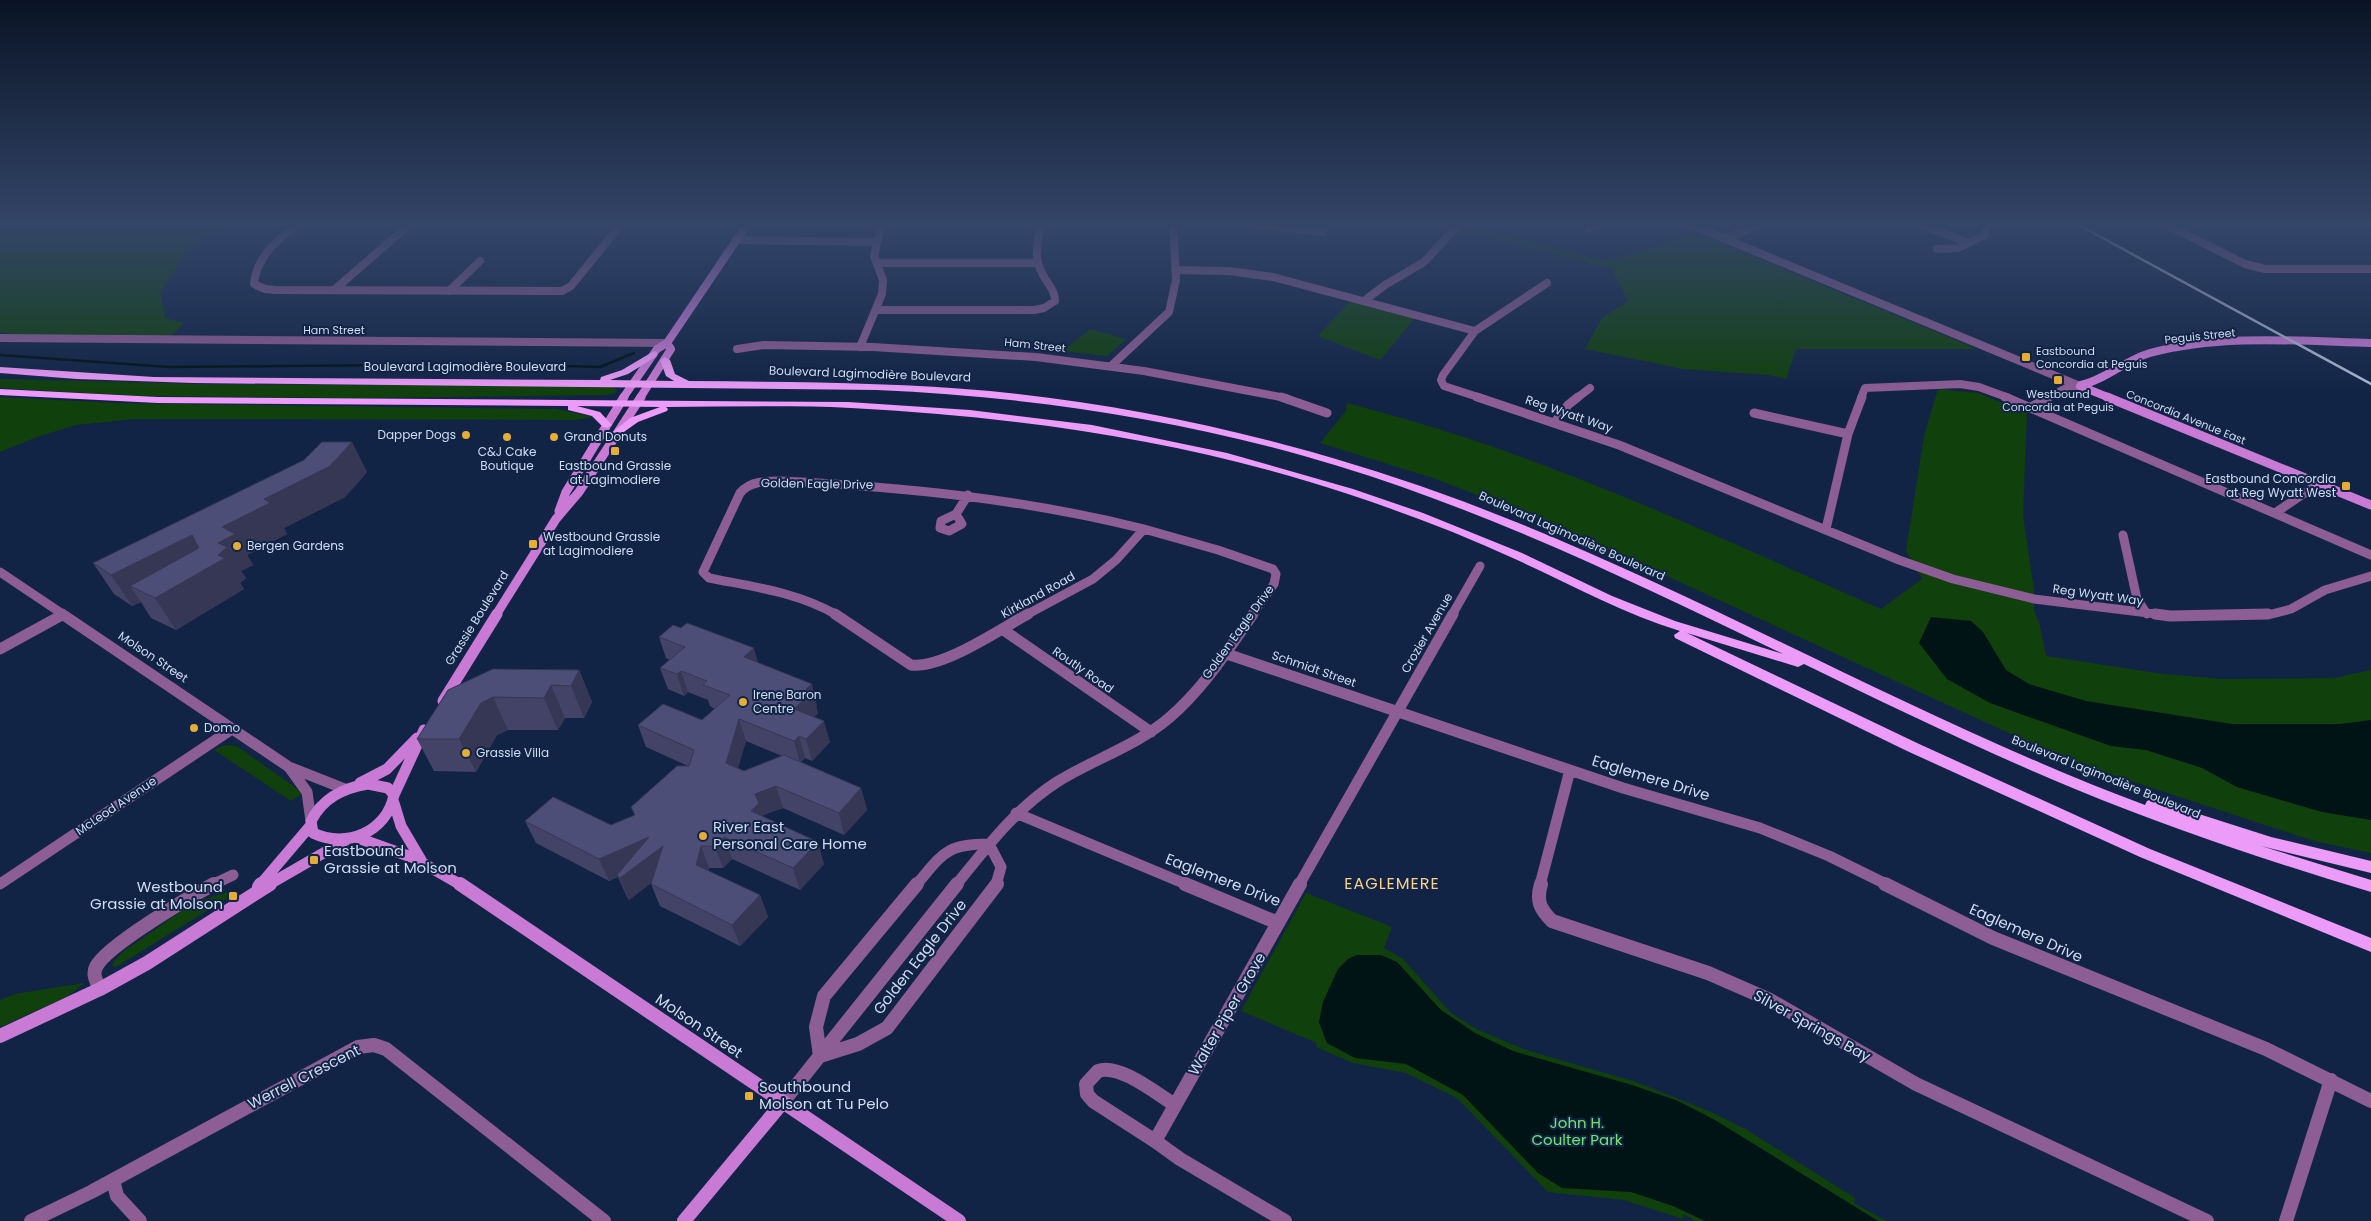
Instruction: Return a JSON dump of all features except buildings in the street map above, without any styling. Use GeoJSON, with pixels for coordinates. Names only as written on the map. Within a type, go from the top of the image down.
{"type":"FeatureCollection","features":[{"type":"Feature","properties":{"kind":"main road"},"geometry":{"type":"LineString","coordinates":[[577,383],[615,376],[654,354]]}},
{"type":"Feature","properties":{"kind":"main road"},"geometry":{"type":"LineString","coordinates":[[664,360],[671,376],[677,380],[719,384]]}},
{"type":"Feature","properties":{"kind":"main road","name":"Boulevard Lagimodière Boulevard"},"geometry":{"type":"LineString","coordinates":[[0,370],[85,377],[155,379],[872,386],[1011,396],[1146,416],[1290,448],[1424,490],[1509,523],[1604,565],[2048,772],[2192,828],[2371,886]]}},
{"type":"Feature","properties":{"kind":"main road","name":"Boulevard Lagimodière Boulevard"},"geometry":{"type":"LineString","coordinates":[[0,392],[150,400],[848,405],[970,413],[1092,428],[1173,444],[1280,470],[1419,516],[1518,556],[1608,599],[1690,631],[1839,675]]}},
{"type":"Feature","properties":{"kind":"main road"},"geometry":{"type":"LineString","coordinates":[[535,402],[590,412],[599,416],[607,425]]}},
{"type":"Feature","properties":{"kind":"main road"},"geometry":{"type":"LineString","coordinates":[[614,436],[634,420],[647,413],[703,404]]}},
{"type":"Feature","properties":{"kind":"main road"},"geometry":{"type":"LineString","coordinates":[[1608,599],[1912,747],[2145,853],[2371,945]]}},
{"type":"Feature","properties":{"kind":"main road"},"geometry":{"type":"LineString","coordinates":[[2048,772],[2271,843],[2371,867]]}},
{"type":"Feature","properties":{"kind":"street"},"geometry":{"type":"LineString","coordinates":[[253,280],[254,284],[265,289],[449,291],[562,291],[571,286],[576,280]]}},
{"type":"Feature","properties":{"kind":"street"},"geometry":{"type":"LineString","coordinates":[[334,290],[346,280]]}},
{"type":"Feature","properties":{"kind":"street"},"geometry":{"type":"LineString","coordinates":[[449,291],[460,280]]}},
{"type":"Feature","properties":{"kind":"street","name":"Grassie Boulevard"},"geometry":{"type":"LineString","coordinates":[[556,519],[566,492],[632,384],[657,349],[667,344],[709,280]]}},
{"type":"Feature","properties":{"kind":"street"},"geometry":{"type":"LineString","coordinates":[[860,347],[877,310],[883,287],[881,280]]}},
{"type":"Feature","properties":{"kind":"street"},"geometry":{"type":"LineString","coordinates":[[877,310],[1024,311],[1044,308],[1054,302],[1055,293],[1044,280]]}},
{"type":"Feature","properties":{"kind":"street"},"geometry":{"type":"LineString","coordinates":[[1111,366],[1169,312],[1173,304],[1174,280]]}},
{"type":"Feature","properties":{"kind":"street"},"geometry":{"type":"LineString","coordinates":[[1281,280],[1475,331]]}},
{"type":"Feature","properties":{"kind":"street"},"geometry":{"type":"LineString","coordinates":[[1364,301],[1394,280]]}},
{"type":"Feature","properties":{"kind":"street","name":"Concordia Avenue East"},"geometry":{"type":"LineString","coordinates":[[1824,280],[2371,505]]}},
{"type":"Feature","properties":{"kind":"street","name":"Reg Wyatt Way"},"geometry":{"type":"LineString","coordinates":[[1547,283],[1475,331],[1443,375],[1442,383],[1453,390],[1555,422],[1636,451],[1908,563],[1953,579],[1997,591],[2043,600],[2147,614],[2202,616],[2272,614],[2291,609],[2325,590],[2371,576]]}},
{"type":"Feature","properties":{"kind":"street","name":"Peguis Street"},"geometry":{"type":"LineString","coordinates":[[2330,342],[2371,337]]}},
{"type":"Feature","properties":{"kind":"street","name":"Ham Street"},"geometry":{"type":"LineString","coordinates":[[0,338],[667,344]]}},
{"type":"Feature","properties":{"kind":"street","name":"Peguis Street"},"geometry":{"type":"LineString","coordinates":[[2080,386],[2091,384],[2126,362],[2148,353],[2173,348],[2240,343],[2371,343]]}},
{"type":"Feature","properties":{"kind":"street","name":"Grassie Boulevard"},"geometry":{"type":"LineString","coordinates":[[351,838],[374,828],[384,820],[423,732],[556,519],[579,492],[649,384],[671,349],[667,344]]}},
{"type":"Feature","properties":{"kind":"street","name":"Ham Street"},"geometry":{"type":"LineString","coordinates":[[737,349],[764,345],[980,351],[1111,366],[1236,387],[1312,406],[1327,412]]}},
{"type":"Feature","properties":{"kind":"street"},"geometry":{"type":"LineString","coordinates":[[1826,529],[1848,434],[1863,390],[1869,386],[1960,384],[1978,387],[2031,407],[2371,555]]}},
{"type":"Feature","properties":{"kind":"street"},"geometry":{"type":"LineString","coordinates":[[2031,407],[2070,386],[2080,386]]}},
{"type":"Feature","properties":{"kind":"street"},"geometry":{"type":"LineString","coordinates":[[1555,422],[1568,405],[1590,388]]}},
{"type":"Feature","properties":{"kind":"street"},"geometry":{"type":"LineString","coordinates":[[1754,412],[1848,434]]}},
{"type":"Feature","properties":{"kind":"street","name":"Golden Eagle Drive"},"geometry":{"type":"LineString","coordinates":[[783,1102],[989,844],[1016,813],[1054,784],[1151,732],[1175,713],[1224,653],[1278,576],[1276,571],[1209,547],[1144,529],[1063,510],[968,495],[824,483],[766,482],[750,484],[740,493],[703,572],[709,578],[752,584],[809,601],[860,628],[911,665],[932,665]]}},
{"type":"Feature","properties":{"kind":"street"},"geometry":{"type":"LineString","coordinates":[[2275,513],[2318,484]]}},
{"type":"Feature","properties":{"kind":"street"},"geometry":{"type":"LineString","coordinates":[[956,514],[968,495]]}},
{"type":"Feature","properties":{"kind":"street","name":"Kirkland Road"},"geometry":{"type":"LineString","coordinates":[[932,665],[1093,579],[1116,560],[1144,529]]}},
{"type":"Feature","properties":{"kind":"street"},"geometry":{"type":"LineString","coordinates":[[2123,535],[2137,598],[2147,614]]}},
{"type":"Feature","properties":{"kind":"street","name":"Crozier Avenue"},"geometry":{"type":"LineString","coordinates":[[1396,712],[1480,566]]}},
{"type":"Feature","properties":{"kind":"street","name":"Molson Street"},"geometry":{"type":"LineString","coordinates":[[0,572],[289,767],[350,787]]}},
{"type":"Feature","properties":{"kind":"street"},"geometry":{"type":"LineString","coordinates":[[0,649],[62,615]]}},
{"type":"Feature","properties":{"kind":"street","name":"Routly Road"},"geometry":{"type":"LineString","coordinates":[[1002,628],[1151,732]]}},
{"type":"Feature","properties":{"kind":"street","name":"Schmidt Street"},"geometry":{"type":"LineString","coordinates":[[1224,653],[1396,712]]}},
{"type":"Feature","properties":{"kind":"street","name":"Eaglemere Drive"},"geometry":{"type":"LineString","coordinates":[[1016,813],[1278,923],[1396,712],[1623,788],[1760,828],[1829,856],[1993,938],[2266,1049],[2371,1101]]}},
{"type":"Feature","properties":{"kind":"street","name":"McLeod Avenue"},"geometry":{"type":"LineString","coordinates":[[0,884],[232,729]]}},
{"type":"Feature","properties":{"kind":"street","name":"Grassie Boulevard"},"geometry":{"type":"LineString","coordinates":[[311,823],[321,804],[387,769],[423,732]]}},
{"type":"Feature","properties":{"kind":"street","name":"Molson Street"},"geometry":{"type":"LineString","coordinates":[[289,767],[307,792],[311,823],[314,833],[321,839],[351,838],[383,845],[421,860],[958,1221]]}},
{"type":"Feature","properties":{"kind":"street","name":"Silver Springs Bay"},"geometry":{"type":"LineString","coordinates":[[1570,770],[1538,895],[1540,908],[1552,921],[1568,928],[1708,973],[1770,1000],[1916,1084],[2207,1221]]}},
{"type":"Feature","properties":{"kind":"street"},"geometry":{"type":"LineString","coordinates":[[350,787],[379,784],[388,788],[394,798]]}},
{"type":"Feature","properties":{"kind":"street","name":"Molson Street"},"geometry":{"type":"LineString","coordinates":[[394,798],[397,818],[402,831],[421,860]]}},
{"type":"Feature","properties":{"kind":"street"},"geometry":{"type":"LineString","coordinates":[[251,895],[289,853],[311,823]]}},
{"type":"Feature","properties":{"kind":"street"},"geometry":{"type":"LineString","coordinates":[[0,1036],[100,989],[181,942],[251,895],[351,838]]}},
{"type":"Feature","properties":{"kind":"street"},"geometry":{"type":"LineString","coordinates":[[820,1056],[816,1027],[824,996],[945,851],[965,844],[989,844]]}},
{"type":"Feature","properties":{"kind":"street","name":"Golden Eagle Drive"},"geometry":{"type":"LineString","coordinates":[[820,1056],[858,1044],[887,1028],[997,884],[1002,872],[1001,862],[989,844]]}},
{"type":"Feature","properties":{"kind":"street"},"geometry":{"type":"LineString","coordinates":[[100,989],[94,976],[96,967],[107,954],[182,900],[206,886],[233,875]]}},
{"type":"Feature","properties":{"kind":"street","name":"Walter Piper Grove"},"geometry":{"type":"LineString","coordinates":[[1155,1141],[1278,923]]}},
{"type":"Feature","properties":{"kind":"street","name":"Werrell Crescent"},"geometry":{"type":"LineString","coordinates":[[31,1221],[113,1180],[310,1071],[358,1047],[374,1045],[386,1048],[604,1221]]}},
{"type":"Feature","properties":{"kind":"street"},"geometry":{"type":"LineString","coordinates":[[1175,1105],[1116,1071],[1104,1069],[1095,1072],[1086,1084],[1087,1094],[1094,1101],[1180,1159],[1285,1221]]}},
{"type":"Feature","properties":{"kind":"street"},"geometry":{"type":"LineString","coordinates":[[2286,1221],[2331,1080]]}},
{"type":"Feature","properties":{"kind":"street"},"geometry":{"type":"LineString","coordinates":[[684,1221],[783,1102]]}},
{"type":"Feature","properties":{"kind":"street"},"geometry":{"type":"LineString","coordinates":[[113,1180],[117,1196],[140,1221]]}},
{"type":"Feature","properties":{"kind":"green space"},"geometry":{"type":"Polygon","coordinates":[[[0,280],[168,280],[160,292],[165,318],[184,323],[171,336],[19,335],[0,332],[0,280]]]}},
{"type":"Feature","properties":{"kind":"green space"},"geometry":{"type":"Polygon","coordinates":[[[1617,280],[1810,280],[1977,349],[1796,349],[1786,379],[1769,375],[1683,369],[1585,349],[1602,318],[1628,301],[1617,280]]]}},
{"type":"Feature","properties":{"kind":"green space"},"geometry":{"type":"Polygon","coordinates":[[[1351,300],[1415,318],[1380,360],[1318,336],[1351,300]]]}},
{"type":"Feature","properties":{"kind":"green space"},"geometry":{"type":"Polygon","coordinates":[[[1090,329],[1126,339],[1107,356],[1063,351],[1090,329]]]}},
{"type":"Feature","properties":{"kind":"green space"},"geometry":{"type":"Polygon","coordinates":[[[0,379],[205,384],[598,386],[611,387],[617,390],[615,393],[605,395],[364,398],[142,396],[0,388],[0,379]]]}},
{"type":"Feature","properties":{"kind":"green space"},"geometry":{"type":"Polygon","coordinates":[[[1938,389],[1978,393],[2027,413],[2023,516],[2034,589],[2034,610],[2040,626],[2046,656],[2163,674],[2222,679],[2334,678],[2371,670],[2371,853],[2314,841],[2070,761],[1555,525],[1433,478],[1320,443],[1346,411],[1347,403],[1417,423],[1509,453],[1621,496],[1708,532],[1881,609],[1922,579],[1906,551],[1924,436],[1938,389]]]}},
{"type":"Feature","properties":{"kind":"green space"},"geometry":{"type":"Polygon","coordinates":[[[0,397],[114,403],[556,409],[594,417],[576,420],[134,419],[76,425],[37,437],[0,452],[0,397]]]}},
{"type":"Feature","properties":{"kind":"green space"},"geometry":{"type":"Polygon","coordinates":[[[232,745],[238,747],[303,793],[291,801],[214,750],[222,746],[232,745]]]}},
{"type":"Feature","properties":{"kind":"green space"},"geometry":{"type":"Polygon","coordinates":[[[228,892],[229,897],[116,967],[112,966],[114,961],[123,952],[194,902],[228,892]]]}},
{"type":"Feature","properties":{"kind":"green space","name":"John H. Coulter Park"},"geometry":{"type":"Polygon","coordinates":[[[1306,893],[1392,927],[1384,948],[1403,959],[1450,1012],[1476,1029],[1526,1050],[1636,1082],[1709,1111],[1747,1130],[1855,1198],[1854,1203],[1886,1221],[1696,1221],[1683,1214],[1683,1219],[1624,1200],[1548,1192],[1457,1098],[1406,1073],[1353,1063],[1316,1047],[1317,1043],[1241,1011],[1306,893]]]}},
{"type":"Feature","properties":{"kind":"green space"},"geometry":{"type":"Polygon","coordinates":[[[84,983],[68,996],[0,1027],[0,1000],[15,994],[84,983]]]}},
{"type":"Feature","properties":{"kind":"shaded area"},"geometry":{"type":"Polygon","coordinates":[[[1931,617],[1971,621],[1983,632],[2006,670],[2029,684],[2086,701],[2232,724],[2340,724],[2371,720],[2371,820],[2322,812],[2237,787],[2202,768],[2146,750],[2111,746],[1990,703],[1947,679],[1919,643],[1931,617]]]}},
{"type":"Feature","properties":{"kind":"shaded area","name":"John H. Coulter Park"},"geometry":{"type":"Polygon","coordinates":[[[1356,955],[1381,955],[1397,962],[1441,1010],[1475,1033],[1513,1051],[1632,1085],[1678,1101],[1715,1120],[1878,1221],[1705,1221],[1673,1206],[1631,1192],[1562,1188],[1538,1173],[1463,1095],[1406,1064],[1355,1058],[1327,1043],[1319,1022],[1323,1002],[1338,969],[1348,959],[1356,955]]]}},
{"type":"Feature","properties":{"kind":"waterway"},"geometry":{"type":"LineString","coordinates":[[0,355],[169,367],[500,364],[600,367],[634,353]]}},
{"type":"Feature","properties":{"kind":"railway"},"geometry":{"type":"LineString","coordinates":[[2180,280],[2371,384]]}},
{"type":"Feature","properties":{"kind":"place","name":"Eastbound Concordia at Peguis"},"geometry":{"type":"Point","coordinates":[2026,357]}},
{"type":"Feature","properties":{"kind":"place","name":"Westbound Concordia at Peguis"},"geometry":{"type":"Point","coordinates":[2058,380]}},
{"type":"Feature","properties":{"kind":"place","name":"Dapper Dogs"},"geometry":{"type":"Point","coordinates":[466,435]}},
{"type":"Feature","properties":{"kind":"place","name":"C&J Cake Boutique"},"geometry":{"type":"Point","coordinates":[507,437]}},
{"type":"Feature","properties":{"kind":"place","name":"Grand Donuts"},"geometry":{"type":"Point","coordinates":[554,437]}},
{"type":"Feature","properties":{"kind":"place","name":"Eastbound Grassie at Lagimodiere"},"geometry":{"type":"Point","coordinates":[615,451]}},
{"type":"Feature","properties":{"kind":"place","name":"Eastbound Concordia at Reg Wyatt West"},"geometry":{"type":"Point","coordinates":[2346,486]}},
{"type":"Feature","properties":{"kind":"place","name":"Westbound Grassie at Lagimodiere"},"geometry":{"type":"Point","coordinates":[533,544]}},
{"type":"Feature","properties":{"kind":"place","name":"Bergen Gardens"},"geometry":{"type":"Point","coordinates":[237,546]}},
{"type":"Feature","properties":{"kind":"place","name":"Irene Baron Centre"},"geometry":{"type":"Point","coordinates":[743,702]}},
{"type":"Feature","properties":{"kind":"place","name":"Domo"},"geometry":{"type":"Point","coordinates":[194,728]}},
{"type":"Feature","properties":{"kind":"place","name":"Grassie Villa"},"geometry":{"type":"Point","coordinates":[466,753]}},
{"type":"Feature","properties":{"kind":"place","name":"River East Personal Care Home"},"geometry":{"type":"Point","coordinates":[703,836]}},
{"type":"Feature","properties":{"kind":"place","name":"Eastbound Grassie at Molson"},"geometry":{"type":"Point","coordinates":[314,860]}},
{"type":"Feature","properties":{"kind":"place","name":"Westbound Grassie at Molson"},"geometry":{"type":"Point","coordinates":[233,896]}},
{"type":"Feature","properties":{"kind":"place","name":"Southbound Molson at Tu Pelo"},"geometry":{"type":"Point","coordinates":[749,1096]}},
{"type":"Feature","properties":{"kind":"district","name":"EAGLEMERE"},"geometry":{"type":"Point","coordinates":[1392,883]}}]}
